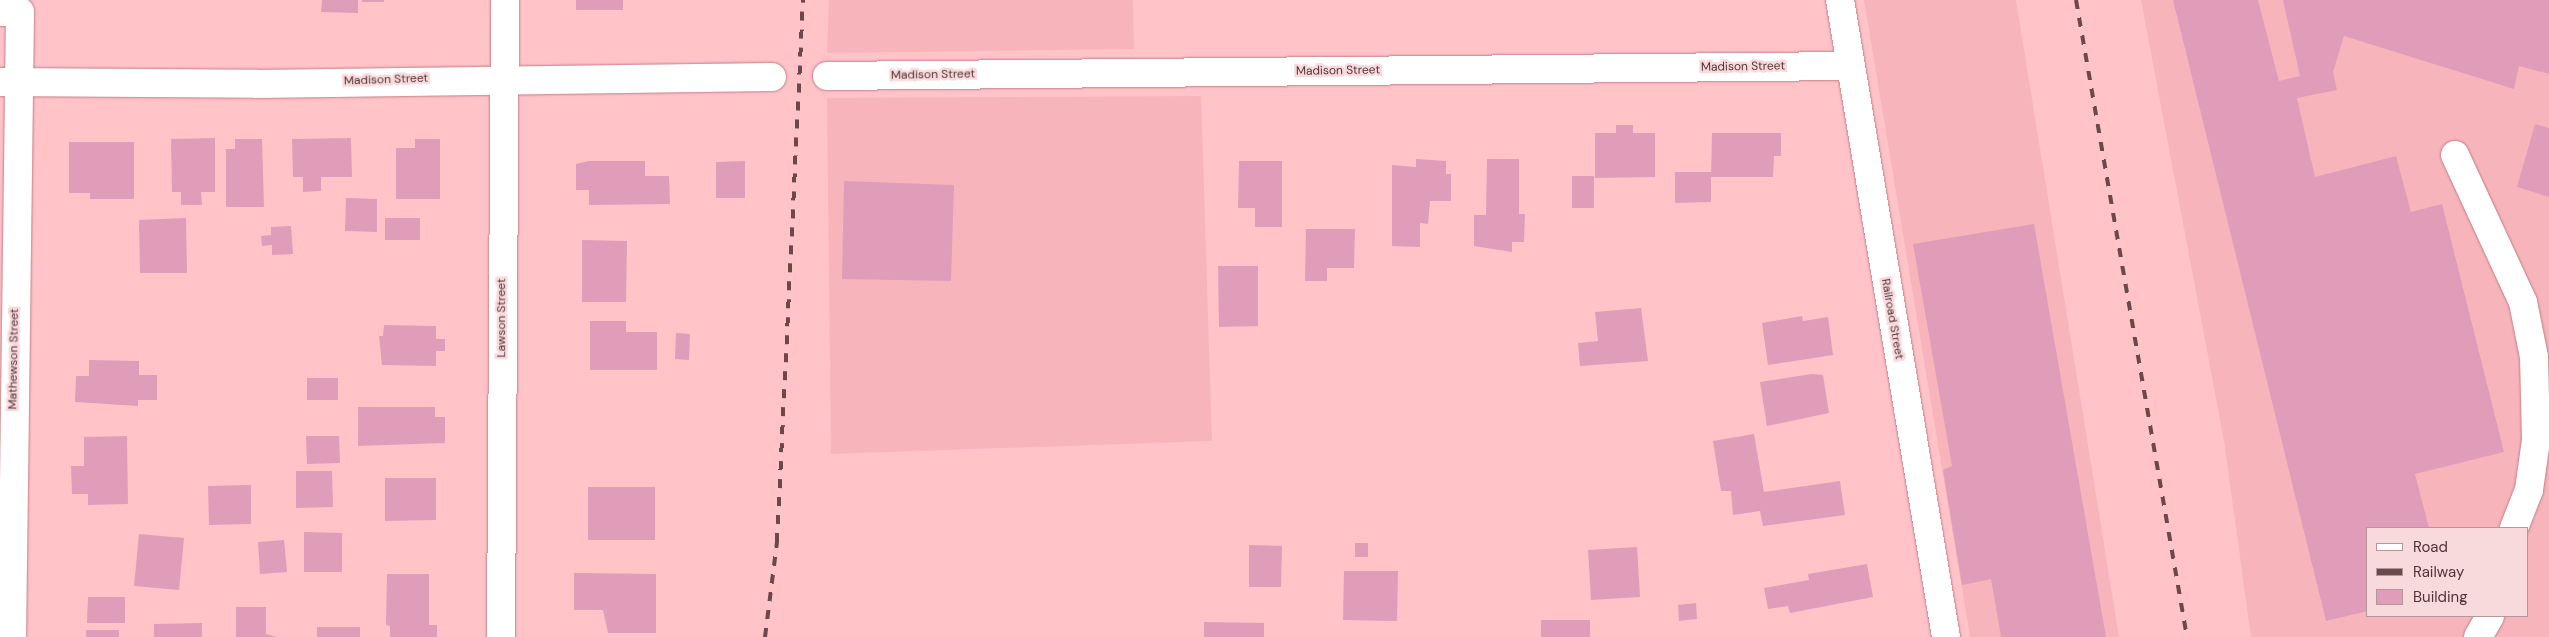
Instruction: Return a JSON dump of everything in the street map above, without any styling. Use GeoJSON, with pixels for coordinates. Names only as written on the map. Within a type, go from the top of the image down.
{"type":"FeatureCollection","features":[{"type":"Feature","properties":{"kind":"street","name":"Lawson Street"},"geometry":{"type":"LineString","coordinates":[[501,637],[504,0]]}},
{"type":"Feature","properties":{"kind":"street","name":"Railroad Street"},"geometry":{"type":"LineString","coordinates":[[1840,0],[1946,637]]}},
{"type":"Feature","properties":{"kind":"street","name":"Mathewson Street"},"geometry":{"type":"LineString","coordinates":[[12,637],[9,82],[14,8]]}},
{"type":"Feature","properties":{"kind":"street","name":"Madison Street"},"geometry":{"type":"LineString","coordinates":[[827,76],[1850,66]]}},
{"type":"Feature","properties":{"kind":"street","name":"Madison Street"},"geometry":{"type":"LineString","coordinates":[[9,82],[257,84],[504,77],[772,77]]}},
{"type":"Feature","properties":{"kind":"street"},"geometry":{"type":"LineString","coordinates":[[2455,155],[2523,302],[2534,357],[2536,440],[2528,490],[2514,527]]}},
{"type":"Feature","properties":{"kind":"street"},"geometry":{"type":"LineString","coordinates":[[2478,637],[2489,617]]}},
{"type":"Feature","properties":{"kind":"shaded area"},"geometry":{"type":"Polygon","coordinates":[[[829,0],[1133,0],[1134,49],[827,53],[829,0]]]}},
{"type":"Feature","properties":{"kind":"shaded area"},"geometry":{"type":"Polygon","coordinates":[[[1864,0],[2016,0],[2119,637],[1970,637],[1864,0]]]}},
{"type":"Feature","properties":{"kind":"shaded area"},"geometry":{"type":"Polygon","coordinates":[[[2141,0],[2549,0],[2549,637],[2251,637],[2224,441],[2141,0]]]}},
{"type":"Feature","properties":{"kind":"shaded area"},"geometry":{"type":"Polygon","coordinates":[[[1201,96],[1212,441],[831,454],[827,98],[1201,96]]]}},
{"type":"Feature","properties":{"kind":"building"},"geometry":{"type":"Polygon","coordinates":[[[322,0],[358,0],[358,13],[321,12],[322,0]]]}},
{"type":"Feature","properties":{"kind":"building"},"geometry":{"type":"Polygon","coordinates":[[[362,0],[384,0],[384,2],[362,2],[362,0]]]}},
{"type":"Feature","properties":{"kind":"building"},"geometry":{"type":"Polygon","coordinates":[[[576,0],[623,0],[623,10],[576,10],[576,0]]]}},
{"type":"Feature","properties":{"kind":"building"},"geometry":{"type":"Polygon","coordinates":[[[2173,0],[2258,0],[2279,81],[2300,76],[2283,0],[2549,0],[2549,74],[2519,66],[2514,89],[2344,36],[2333,72],[2337,90],[2297,98],[2315,177],[2396,156],[2411,212],[2442,204],[2504,452],[2415,474],[2429,527],[2366,527],[2366,611],[2326,621],[2173,0]]]}},
{"type":"Feature","properties":{"kind":"building"},"geometry":{"type":"Polygon","coordinates":[[[2535,124],[2549,128],[2549,197],[2517,187],[2535,124]]]}},
{"type":"Feature","properties":{"kind":"building"},"geometry":{"type":"Polygon","coordinates":[[[1616,125],[1633,125],[1633,133],[1655,133],[1655,177],[1595,178],[1595,133],[1616,133],[1616,125]]]}},
{"type":"Feature","properties":{"kind":"building"},"geometry":{"type":"Polygon","coordinates":[[[1712,133],[1781,133],[1781,156],[1774,156],[1773,177],[1711,177],[1712,133]]]}},
{"type":"Feature","properties":{"kind":"building"},"geometry":{"type":"Polygon","coordinates":[[[215,138],[215,192],[201,192],[202,205],[181,205],[181,192],[172,192],[171,139],[215,138]]]}},
{"type":"Feature","properties":{"kind":"building"},"geometry":{"type":"Polygon","coordinates":[[[351,138],[352,177],[321,177],[321,191],[303,192],[303,177],[293,177],[292,139],[351,138]]]}},
{"type":"Feature","properties":{"kind":"building"},"geometry":{"type":"Polygon","coordinates":[[[235,139],[262,139],[264,207],[226,207],[226,149],[235,149],[235,139]]]}},
{"type":"Feature","properties":{"kind":"building"},"geometry":{"type":"Polygon","coordinates":[[[415,139],[440,139],[440,199],[396,199],[396,148],[415,148],[415,139]]]}},
{"type":"Feature","properties":{"kind":"building"},"geometry":{"type":"Polygon","coordinates":[[[69,142],[134,142],[134,199],[90,199],[90,193],[69,193],[69,142]]]}},
{"type":"Feature","properties":{"kind":"building"},"geometry":{"type":"Polygon","coordinates":[[[1416,159],[1446,161],[1446,174],[1451,174],[1451,201],[1430,201],[1428,224],[1420,223],[1420,247],[1392,246],[1392,165],[1416,167],[1416,159]]]}},
{"type":"Feature","properties":{"kind":"building"},"geometry":{"type":"Polygon","coordinates":[[[1487,159],[1519,159],[1519,214],[1525,214],[1524,242],[1512,242],[1512,252],[1474,246],[1474,215],[1486,215],[1487,159]]]}},
{"type":"Feature","properties":{"kind":"building"},"geometry":{"type":"Polygon","coordinates":[[[589,161],[645,161],[645,176],[669,176],[670,204],[589,205],[589,190],[576,190],[576,164],[589,161]]]}},
{"type":"Feature","properties":{"kind":"building"},"geometry":{"type":"Polygon","coordinates":[[[745,161],[745,198],[716,198],[716,162],[745,161]]]}},
{"type":"Feature","properties":{"kind":"building"},"geometry":{"type":"Polygon","coordinates":[[[1239,161],[1282,161],[1282,227],[1255,227],[1255,208],[1238,208],[1239,161]]]}},
{"type":"Feature","properties":{"kind":"building"},"geometry":{"type":"Polygon","coordinates":[[[1675,172],[1711,172],[1711,202],[1675,203],[1675,172]]]}},
{"type":"Feature","properties":{"kind":"building"},"geometry":{"type":"Polygon","coordinates":[[[1572,176],[1594,176],[1594,208],[1572,208],[1572,176]]]}},
{"type":"Feature","properties":{"kind":"building"},"geometry":{"type":"Polygon","coordinates":[[[844,181],[954,185],[951,281],[842,279],[844,181]]]}},
{"type":"Feature","properties":{"kind":"building"},"geometry":{"type":"Polygon","coordinates":[[[346,198],[377,199],[377,232],[345,231],[346,198]]]}},
{"type":"Feature","properties":{"kind":"building"},"geometry":{"type":"Polygon","coordinates":[[[186,218],[187,273],[140,273],[139,220],[186,218]]]}},
{"type":"Feature","properties":{"kind":"building"},"geometry":{"type":"Polygon","coordinates":[[[385,218],[420,218],[420,240],[385,240],[385,218]]]}},
{"type":"Feature","properties":{"kind":"building"},"geometry":{"type":"Polygon","coordinates":[[[2034,224],[2106,637],[2001,637],[1991,579],[1962,585],[1943,470],[1952,466],[1913,244],[2034,224]]]}},
{"type":"Feature","properties":{"kind":"building"},"geometry":{"type":"Polygon","coordinates":[[[291,226],[293,254],[272,255],[272,245],[262,246],[261,236],[271,235],[271,227],[291,226]]]}},
{"type":"Feature","properties":{"kind":"building"},"geometry":{"type":"Polygon","coordinates":[[[1306,229],[1355,229],[1354,268],[1327,268],[1327,281],[1305,281],[1306,229]]]}},
{"type":"Feature","properties":{"kind":"building"},"geometry":{"type":"Polygon","coordinates":[[[582,240],[627,241],[626,302],[582,302],[582,240]]]}},
{"type":"Feature","properties":{"kind":"building"},"geometry":{"type":"Polygon","coordinates":[[[1218,266],[1258,266],[1258,326],[1219,327],[1218,266]]]}},
{"type":"Feature","properties":{"kind":"building"},"geometry":{"type":"Polygon","coordinates":[[[1641,308],[1648,361],[1580,366],[1578,343],[1598,341],[1595,312],[1641,308]]]}},
{"type":"Feature","properties":{"kind":"building"},"geometry":{"type":"Polygon","coordinates":[[[1802,316],[1803,321],[1828,317],[1833,355],[1768,365],[1762,323],[1802,316]]]}},
{"type":"Feature","properties":{"kind":"building"},"geometry":{"type":"Polygon","coordinates":[[[590,321],[626,321],[626,332],[657,332],[657,370],[590,370],[590,321]]]}},
{"type":"Feature","properties":{"kind":"building"},"geometry":{"type":"Polygon","coordinates":[[[384,325],[436,326],[436,339],[445,339],[445,351],[436,351],[436,366],[382,365],[379,336],[383,336],[384,325]]]}},
{"type":"Feature","properties":{"kind":"building"},"geometry":{"type":"Polygon","coordinates":[[[676,333],[690,334],[689,360],[675,359],[676,333]]]}},
{"type":"Feature","properties":{"kind":"building"},"geometry":{"type":"Polygon","coordinates":[[[89,360],[139,361],[139,375],[157,375],[157,400],[138,400],[138,406],[75,402],[76,376],[89,376],[89,360]]]}},
{"type":"Feature","properties":{"kind":"building"},"geometry":{"type":"Polygon","coordinates":[[[1812,374],[1823,375],[1829,413],[1767,426],[1760,382],[1812,374]]]}},
{"type":"Feature","properties":{"kind":"building"},"geometry":{"type":"Polygon","coordinates":[[[307,378],[338,378],[338,400],[307,400],[307,378]]]}},
{"type":"Feature","properties":{"kind":"building"},"geometry":{"type":"Polygon","coordinates":[[[358,407],[435,407],[435,417],[445,417],[445,443],[358,446],[358,407]]]}},
{"type":"Feature","properties":{"kind":"building"},"geometry":{"type":"Polygon","coordinates":[[[1754,434],[1764,492],[1840,481],[1845,515],[1763,526],[1760,511],[1733,515],[1731,491],[1721,491],[1713,441],[1754,434]]]}},
{"type":"Feature","properties":{"kind":"building"},"geometry":{"type":"Polygon","coordinates":[[[127,436],[128,504],[88,505],[88,494],[72,494],[71,466],[84,466],[84,437],[127,436]]]}},
{"type":"Feature","properties":{"kind":"building"},"geometry":{"type":"Polygon","coordinates":[[[306,436],[339,436],[340,463],[307,464],[306,436]]]}},
{"type":"Feature","properties":{"kind":"building"},"geometry":{"type":"Polygon","coordinates":[[[296,471],[332,471],[333,507],[296,508],[296,471]]]}},
{"type":"Feature","properties":{"kind":"building"},"geometry":{"type":"Polygon","coordinates":[[[385,478],[436,478],[436,520],[385,521],[385,478]]]}},
{"type":"Feature","properties":{"kind":"building"},"geometry":{"type":"Polygon","coordinates":[[[251,485],[251,524],[209,525],[208,486],[251,485]]]}},
{"type":"Feature","properties":{"kind":"building"},"geometry":{"type":"Polygon","coordinates":[[[588,487],[655,487],[655,540],[588,540],[588,487]]]}},
{"type":"Feature","properties":{"kind":"building"},"geometry":{"type":"Polygon","coordinates":[[[304,532],[342,533],[342,572],[304,572],[304,532]]]}},
{"type":"Feature","properties":{"kind":"building"},"geometry":{"type":"Polygon","coordinates":[[[139,534],[184,538],[179,590],[134,586],[139,534]]]}},
{"type":"Feature","properties":{"kind":"building"},"geometry":{"type":"Polygon","coordinates":[[[284,540],[287,572],[260,574],[258,542],[284,540]]]}},
{"type":"Feature","properties":{"kind":"building"},"geometry":{"type":"Polygon","coordinates":[[[1355,543],[1368,543],[1368,557],[1355,557],[1355,543]]]}},
{"type":"Feature","properties":{"kind":"building"},"geometry":{"type":"Polygon","coordinates":[[[1249,545],[1282,546],[1281,587],[1249,587],[1249,545]]]}},
{"type":"Feature","properties":{"kind":"building"},"geometry":{"type":"Polygon","coordinates":[[[1637,547],[1640,597],[1591,600],[1588,550],[1637,547]]]}},
{"type":"Feature","properties":{"kind":"building"},"geometry":{"type":"Polygon","coordinates":[[[1867,564],[1873,597],[1790,613],[1788,606],[1768,609],[1764,588],[1809,580],[1808,574],[1867,564]]]}},
{"type":"Feature","properties":{"kind":"building"},"geometry":{"type":"Polygon","coordinates":[[[1344,571],[1398,571],[1397,621],[1343,620],[1344,571]]]}},
{"type":"Feature","properties":{"kind":"building"},"geometry":{"type":"Polygon","coordinates":[[[574,573],[656,574],[656,633],[608,633],[603,610],[574,610],[574,573]]]}},
{"type":"Feature","properties":{"kind":"building"},"geometry":{"type":"Polygon","coordinates":[[[387,574],[429,574],[429,625],[437,625],[437,637],[390,637],[390,626],[386,625],[387,574]]]}},
{"type":"Feature","properties":{"kind":"building"},"geometry":{"type":"Polygon","coordinates":[[[88,597],[125,597],[125,623],[87,623],[88,597]]]}},
{"type":"Feature","properties":{"kind":"building"},"geometry":{"type":"Polygon","coordinates":[[[1696,603],[1697,619],[1679,621],[1678,605],[1696,603]]]}},
{"type":"Feature","properties":{"kind":"building"},"geometry":{"type":"Polygon","coordinates":[[[236,607],[266,607],[266,634],[277,637],[236,637],[236,607]]]}},
{"type":"Feature","properties":{"kind":"building"},"geometry":{"type":"Polygon","coordinates":[[[1541,620],[1590,620],[1590,637],[1541,637],[1541,620]]]}},
{"type":"Feature","properties":{"kind":"building"},"geometry":{"type":"Polygon","coordinates":[[[1204,622],[1264,623],[1264,637],[1204,637],[1204,622]]]}},
{"type":"Feature","properties":{"kind":"building"},"geometry":{"type":"Polygon","coordinates":[[[202,623],[202,637],[154,637],[154,624],[202,623]]]}},
{"type":"Feature","properties":{"kind":"building"},"geometry":{"type":"Polygon","coordinates":[[[317,627],[360,627],[360,637],[317,637],[317,627]]]}},
{"type":"Feature","properties":{"kind":"building"},"geometry":{"type":"Polygon","coordinates":[[[86,630],[119,630],[119,637],[86,637],[86,630]]]}},
{"type":"Feature","properties":{"kind":"railway"},"geometry":{"type":"LineString","coordinates":[[765,637],[777,542],[803,0]]}},
{"type":"Feature","properties":{"kind":"railway"},"geometry":{"type":"LineString","coordinates":[[2076,0],[2187,637]]}}]}
